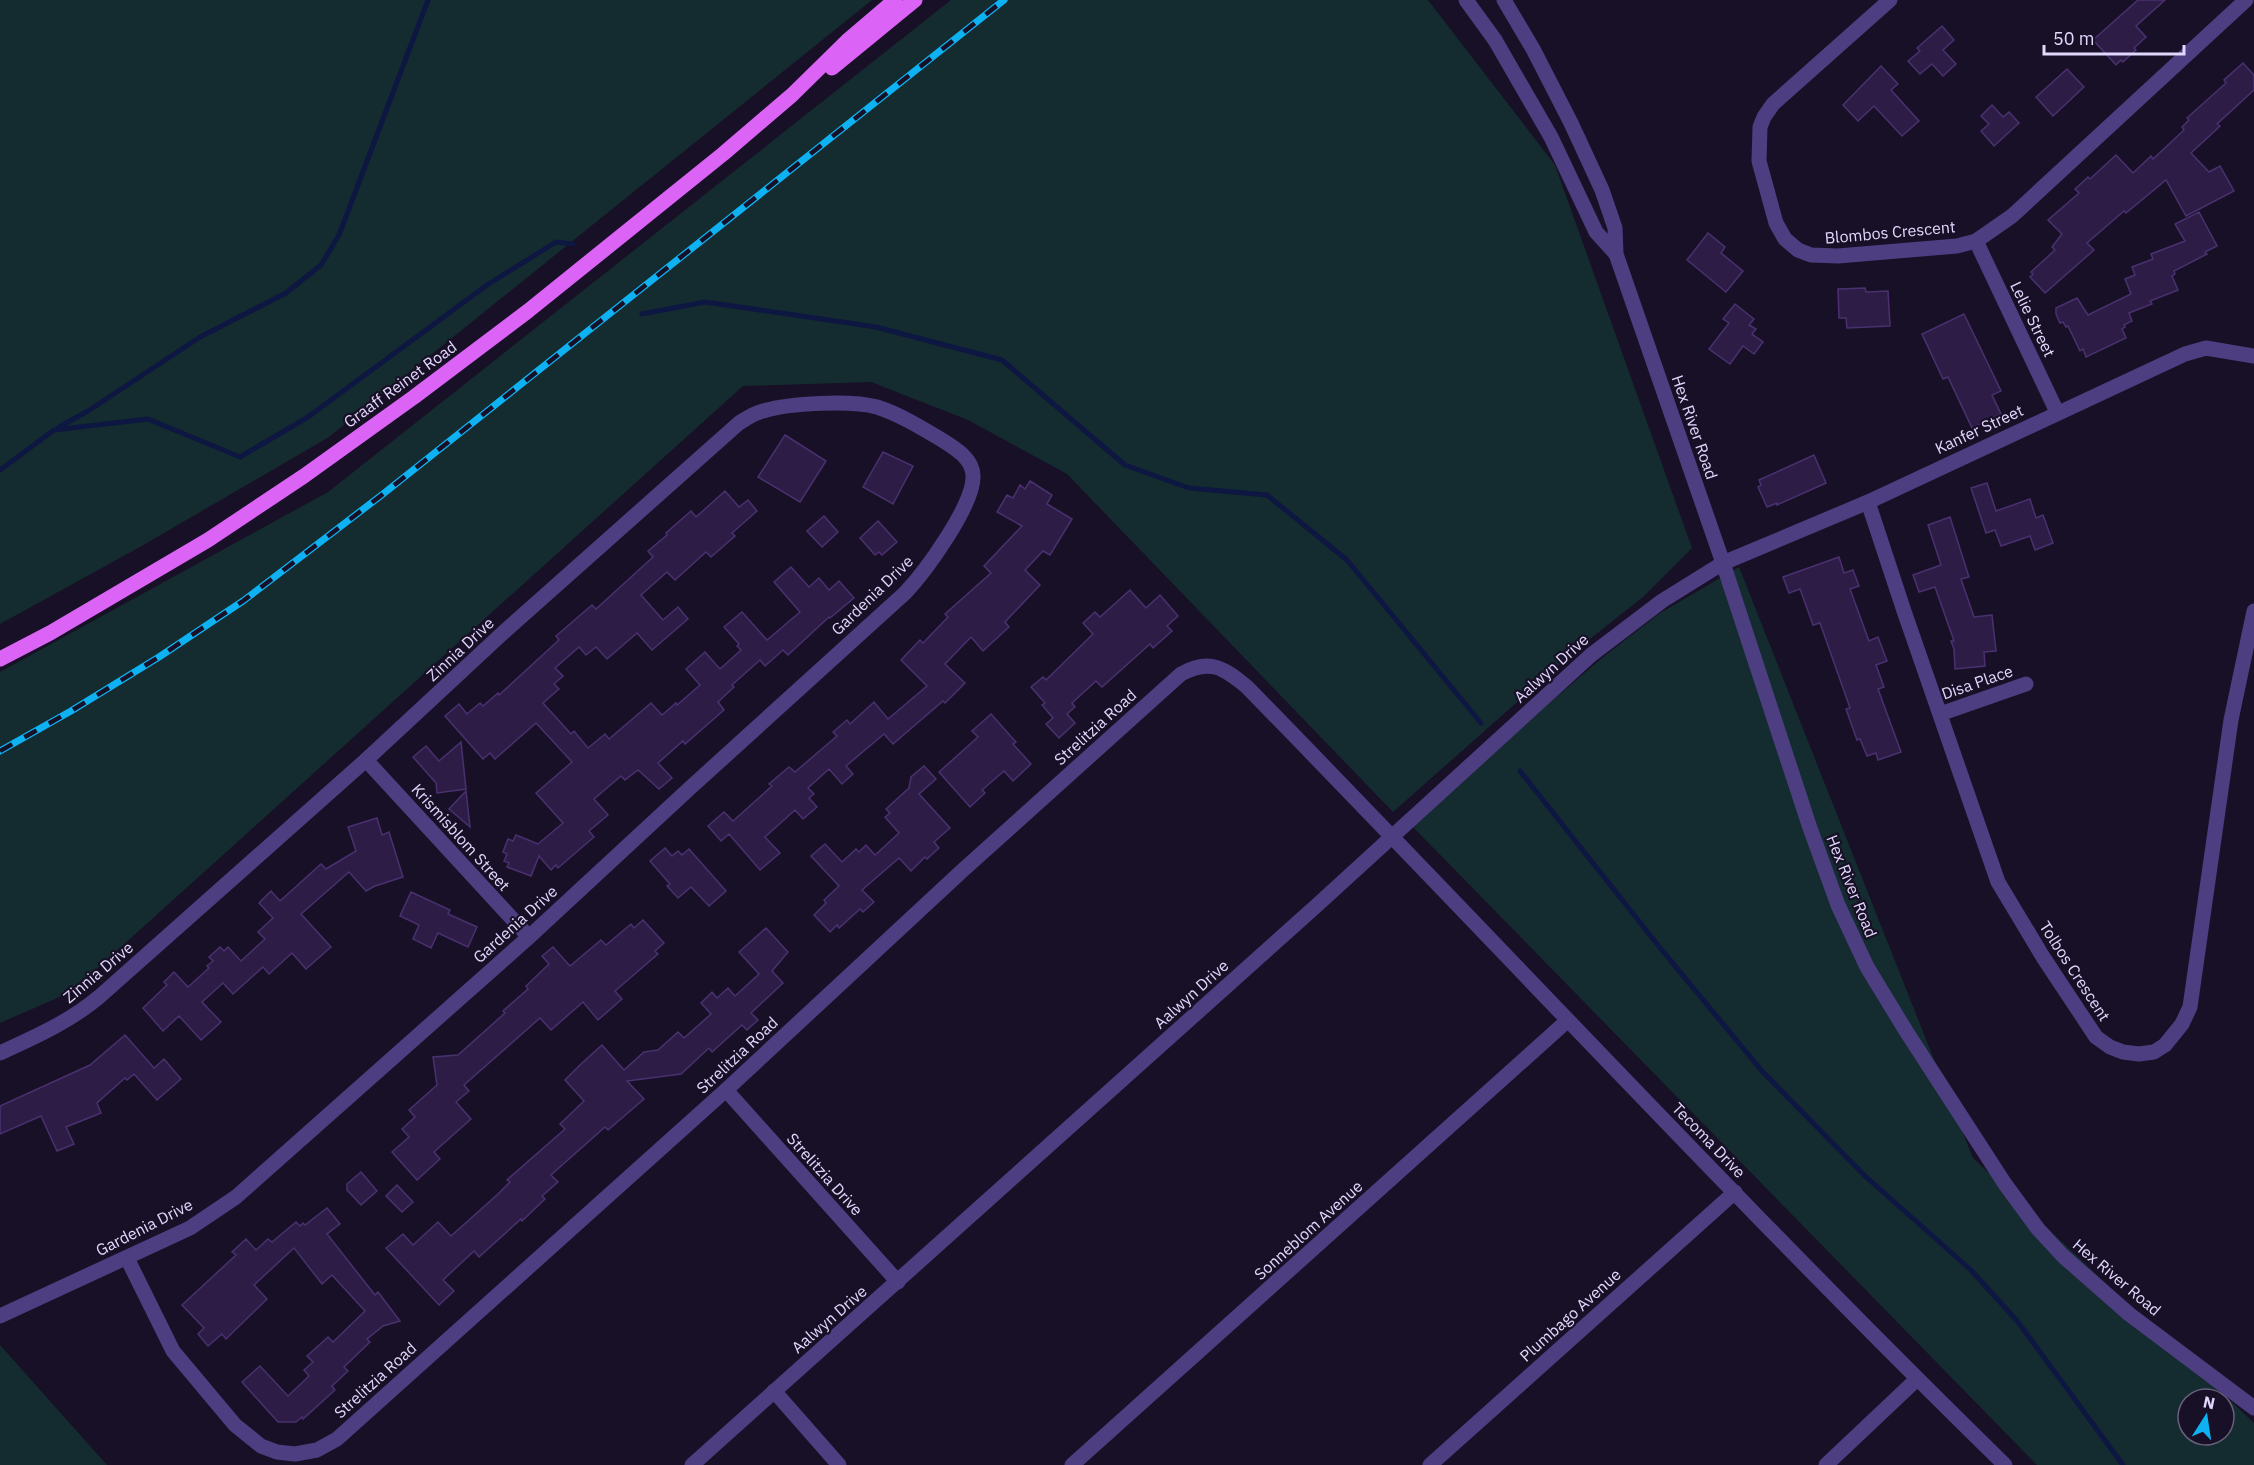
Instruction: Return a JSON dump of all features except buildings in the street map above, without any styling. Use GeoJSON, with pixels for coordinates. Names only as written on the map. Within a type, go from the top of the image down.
{"type":"FeatureCollection","features":[{"type":"Feature","properties":{"kind":"main road","name":"Graaff Reinet Road"},"geometry":{"type":"LineString","coordinates":[[0,659],[50,633],[208,540],[304,476],[528,311],[792,95],[847,41],[895,0]]}},
{"type":"Feature","properties":{"kind":"main road","name":"Graaff Reinet Road"},"geometry":{"type":"LineString","coordinates":[[792,95],[826,73],[915,0]]}},
{"type":"Feature","properties":{"kind":"street","name":"Hex River Road"},"geometry":{"type":"LineString","coordinates":[[1466,0],[1495,40],[1551,137],[1596,232],[1616,254]]}},
{"type":"Feature","properties":{"kind":"street","name":"Hex River Road"},"geometry":{"type":"LineString","coordinates":[[1504,0],[1571,123],[1602,190],[1615,228],[1616,254],[1723,563],[1810,828],[1838,905],[1867,967],[2005,1184],[2038,1229],[2062,1256],[2129,1314],[2254,1408]]}},
{"type":"Feature","properties":{"kind":"street","name":"Blombos Crescent"},"geometry":{"type":"LineString","coordinates":[[1890,0],[1773,104],[1764,117],[1758,138],[1759,161],[1776,223],[1785,239],[1798,250],[1823,256],[1923,250],[1976,241],[2012,216],[2246,0]]}},
{"type":"Feature","properties":{"kind":"street","name":"Lelie Street"},"geometry":{"type":"LineString","coordinates":[[1976,241],[2057,412]]}},
{"type":"Feature","properties":{"kind":"street","name":"Kanfer Street"},"geometry":{"type":"LineString","coordinates":[[1723,563],[1868,502],[2194,350],[2221,349],[2254,356]]}},
{"type":"Feature","properties":{"kind":"street","name":"Zinnia Drive"},"geometry":{"type":"LineString","coordinates":[[0,1053],[58,1026],[80,1012],[366,760],[540,600],[739,423],[752,415],[777,408],[822,404],[855,404],[875,407],[926,431],[956,449],[964,456],[972,469]]}},
{"type":"Feature","properties":{"kind":"street","name":"Gardenia Drive"},"geometry":{"type":"LineString","coordinates":[[0,1316],[190,1228],[236,1197],[529,937],[905,593],[934,558],[958,516],[972,487],[972,469]]}},
{"type":"Feature","properties":{"kind":"street","name":"Tolbos Crescent"},"geometry":{"type":"LineString","coordinates":[[1868,502],[1998,882],[2043,957],[2096,1037],[2109,1047],[2123,1052],[2139,1054],[2154,1052],[2165,1046],[2174,1036],[2190,1007],[2231,720],[2254,611]]}},
{"type":"Feature","properties":{"kind":"street","name":"Aalwyn Drive"},"geometry":{"type":"LineString","coordinates":[[692,1465],[898,1282],[1591,655],[1662,601],[1723,563]]}},
{"type":"Feature","properties":{"kind":"street","name":"Strelitzia Road"},"geometry":{"type":"LineString","coordinates":[[127,1258],[173,1351],[235,1425],[261,1446],[277,1452],[295,1454],[317,1450],[337,1439],[726,1090],[963,870],[1181,674],[1192,668],[1212,666],[1232,674],[1393,836]]}},
{"type":"Feature","properties":{"kind":"street","name":"Disa Place"},"geometry":{"type":"LineString","coordinates":[[1940,714],[2026,684]]}},
{"type":"Feature","properties":{"kind":"street","name":"Krismisblom Street"},"geometry":{"type":"LineString","coordinates":[[366,760],[529,937]]}},
{"type":"Feature","properties":{"kind":"street","name":"Tecoma Drive"},"geometry":{"type":"LineString","coordinates":[[1393,836],[1567,1021],[1917,1380],[2005,1465]]}},
{"type":"Feature","properties":{"kind":"street","name":"Sonneblom Avenue"},"geometry":{"type":"LineString","coordinates":[[1076,1464],[1567,1021]]}},
{"type":"Feature","properties":{"kind":"street","name":"Strelitzia Drive"},"geometry":{"type":"LineString","coordinates":[[726,1090],[898,1282]]}},
{"type":"Feature","properties":{"kind":"street","name":"Plumbago Avenue"},"geometry":{"type":"LineString","coordinates":[[1430,1465],[1735,1192]]}},
{"type":"Feature","properties":{"kind":"street"},"geometry":{"type":"LineString","coordinates":[[1826,1465],[1917,1380]]}},
{"type":"Feature","properties":{"kind":"street"},"geometry":{"type":"LineString","coordinates":[[774,1391],[839,1465]]}},
{"type":"Feature","properties":{"kind":"green space"},"geometry":{"type":"Polygon","coordinates":[[[0,0],[872,0],[329,437],[140,547],[0,624],[0,0]]]}},
{"type":"Feature","properties":{"kind":"green space"},"geometry":{"type":"Polygon","coordinates":[[[951,0],[1428,0],[1555,165],[1692,548],[1643,597],[1576,650],[1393,812],[1067,474],[968,420],[871,382],[743,386],[71,992],[0,1023],[0,672],[328,492],[951,0]]]}},
{"type":"Feature","properties":{"kind":"green space"},"geometry":{"type":"Polygon","coordinates":[[[1739,567],[1973,1158],[2216,1387],[2176,1387],[2176,1447],[2236,1447],[2236,1406],[2254,1423],[2254,1465],[2037,1465],[1409,823],[1602,658],[1660,613],[1739,567]]]}},
{"type":"Feature","properties":{"kind":"green space"},"geometry":{"type":"Polygon","coordinates":[[[0,1345],[107,1465],[0,1465],[0,1345]]]}},
{"type":"Feature","properties":{"kind":"waterway"},"geometry":{"type":"LineString","coordinates":[[59,427],[88,411],[200,337],[286,293],[321,265],[339,235],[428,0]]}},
{"type":"Feature","properties":{"kind":"waterway"},"geometry":{"type":"LineString","coordinates":[[0,470],[54,430],[148,419],[240,457],[308,417],[487,285],[556,242],[573,244]]}},
{"type":"Feature","properties":{"kind":"waterway"},"geometry":{"type":"LineString","coordinates":[[642,314],[705,302],[876,327],[1002,360],[1125,465],[1189,488],[1267,495],[1347,560],[1481,723]]}},
{"type":"Feature","properties":{"kind":"waterway"},"geometry":{"type":"LineString","coordinates":[[1520,771],[1661,949],[1762,1071],[1865,1176],[1971,1270],[2018,1322],[2123,1465]]}},
{"type":"Feature","properties":{"kind":"railway"},"geometry":{"type":"LineString","coordinates":[[0,751],[159,657],[243,601],[383,494],[1004,0]]}}]}
